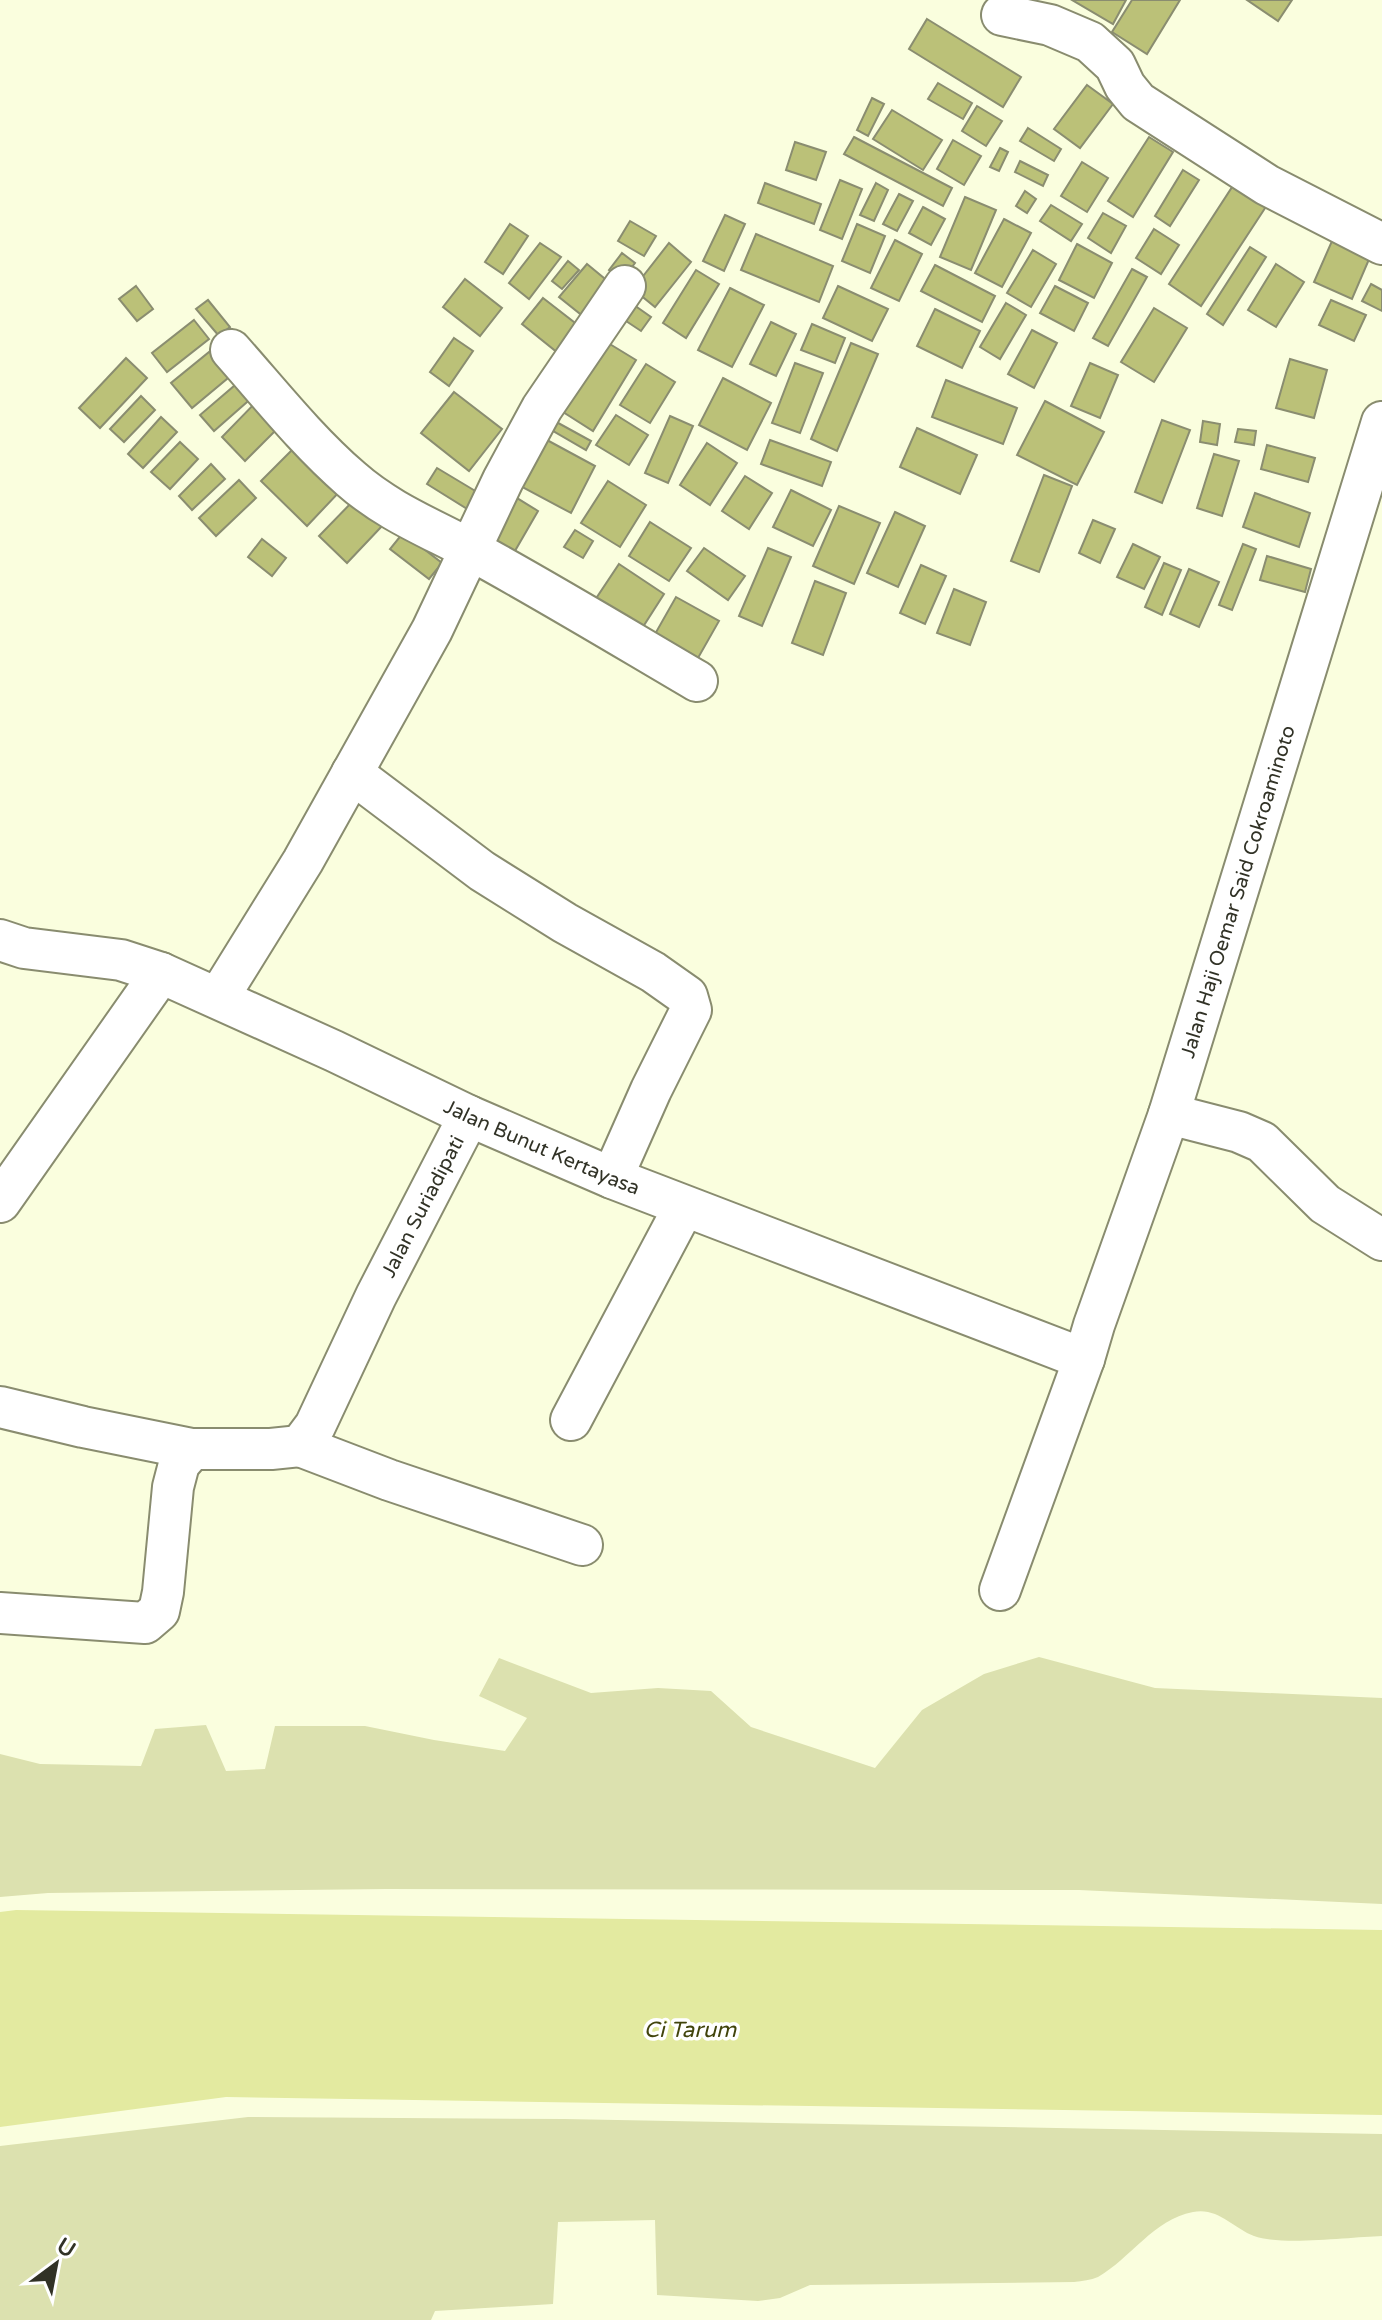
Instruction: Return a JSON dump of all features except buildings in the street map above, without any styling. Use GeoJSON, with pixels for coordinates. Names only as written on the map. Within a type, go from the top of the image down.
{"type":"FeatureCollection","features":[{"type":"Feature","properties":{"kind":"street"},"geometry":{"type":"LineString","coordinates":[[1002,15],[1057,12],[1115,65],[1125,86],[1138,102],[1267,185],[1382,244]]}},
{"type":"Feature","properties":{"kind":"street"},"geometry":{"type":"LineString","coordinates":[[218,998],[303,861],[432,630],[503,480],[542,408],[625,286]]}},
{"type":"Feature","properties":{"kind":"street"},"geometry":{"type":"LineString","coordinates":[[231,350],[297,425],[351,479],[393,510],[697,681]]}},
{"type":"Feature","properties":{"kind":"street","name":"Jalan Haji Oemar Said Cokroaminoto"},"geometry":{"type":"LineString","coordinates":[[1000,1590],[1169,1114],[1382,422]]}},
{"type":"Feature","properties":{"kind":"street"},"geometry":{"type":"LineString","coordinates":[[352,773],[482,871],[565,923],[653,972],[687,996],[691,1010],[612,1178]]}},
{"type":"Feature","properties":{"kind":"street","name":"Jalan Bunut Kertayasa"},"geometry":{"type":"LineString","coordinates":[[0,940],[24,948],[121,960],[161,973],[469,1116],[612,1178],[1084,1359]]}},
{"type":"Feature","properties":{"kind":"street"},"geometry":{"type":"LineString","coordinates":[[0,1202],[161,973]]}},
{"type":"Feature","properties":{"kind":"street"},"geometry":{"type":"LineString","coordinates":[[1169,1114],[1239,1132],[1262,1142],[1325,1204],[1382,1240]]}},
{"type":"Feature","properties":{"kind":"street","name":"Jalan Suriadipati"},"geometry":{"type":"LineString","coordinates":[[300,1446],[315,1426],[376,1296],[469,1116]]}},
{"type":"Feature","properties":{"kind":"street"},"geometry":{"type":"LineString","coordinates":[[571,1420],[684,1207]]}},
{"type":"Feature","properties":{"kind":"street"},"geometry":{"type":"LineString","coordinates":[[0,1407],[192,1449],[300,1446],[389,1480],[582,1545]]}},
{"type":"Feature","properties":{"kind":"street"},"geometry":{"type":"LineString","coordinates":[[0,1613],[145,1623],[159,1611],[173,1487],[179,1464],[192,1449]]}},
{"type":"Feature","properties":{"kind":"shaded area"},"geometry":{"type":"Polygon","coordinates":[[[1039,1657],[1155,1688],[1382,1698],[1382,1904],[1079,1890],[386,1889],[48,1893],[0,1897],[0,1754],[40,1764],[141,1766],[155,1729],[206,1725],[226,1771],[265,1769],[275,1726],[365,1726],[505,1751],[527,1718],[479,1696],[499,1658],[591,1693],[658,1688],[711,1691],[751,1727],[875,1768],[922,1710],[984,1674],[1039,1657]]]}},
{"type":"Feature","properties":{"kind":"shaded area"},"geometry":{"type":"Polygon","coordinates":[[[248,2117],[564,2119],[1382,2134],[1382,2236],[1298,2241],[1266,2239],[1246,2232],[1218,2215],[1202,2211],[1179,2216],[1166,2223],[1110,2269],[1089,2280],[810,2285],[780,2298],[758,2301],[657,2295],[655,2220],[558,2222],[553,2304],[435,2311],[431,2320],[0,2320],[0,2146],[248,2117]]]}},
{"type":"Feature","properties":{"kind":"water","name":"Ci Tarum"},"geometry":{"type":"Polygon","coordinates":[[[0,1912],[1382,1930],[1382,2115],[226,2097],[0,2127],[0,1912]]]}}]}
